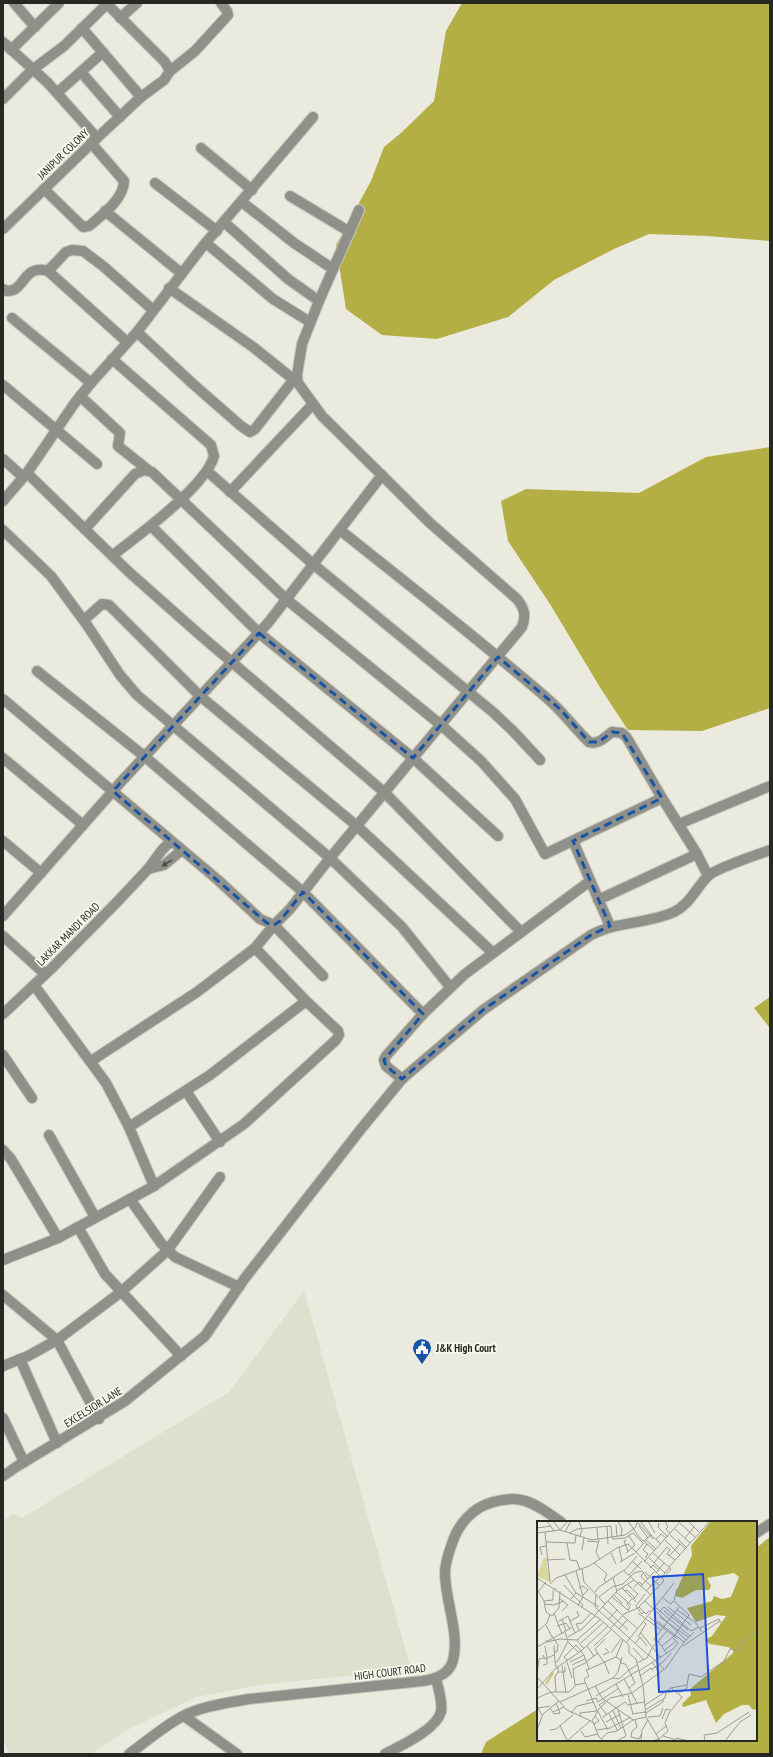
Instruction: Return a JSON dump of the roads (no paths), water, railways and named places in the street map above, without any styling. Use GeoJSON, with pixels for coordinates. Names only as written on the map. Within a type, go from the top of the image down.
{"type":"FeatureCollection","features":[{"type":"Feature","properties":{"kind":"street"},"geometry":{"type":"LineString","coordinates":[[14,3],[35,27]]}},
{"type":"Feature","properties":{"kind":"street"},"geometry":{"type":"LineString","coordinates":[[120,18],[137,3]]}},
{"type":"Feature","properties":{"kind":"street","name":"JANIPUR COLONY"},"geometry":{"type":"LineString","coordinates":[[3,229],[94,140],[142,97],[164,80],[170,71],[195,51],[228,15],[221,3]]}},
{"type":"Feature","properties":{"kind":"street"},"geometry":{"type":"LineString","coordinates":[[11,50],[56,4]]}},
{"type":"Feature","properties":{"kind":"street"},"geometry":{"type":"LineString","coordinates":[[3,99],[32,70],[64,46],[106,4],[165,62],[170,71]]}},
{"type":"Feature","properties":{"kind":"street"},"geometry":{"type":"LineString","coordinates":[[82,28],[142,97]]}},
{"type":"Feature","properties":{"kind":"street"},"geometry":{"type":"LineString","coordinates":[[3,42],[57,93],[124,181],[123,191],[119,197],[89,226],[83,227],[44,189]]}},
{"type":"Feature","properties":{"kind":"street"},"geometry":{"type":"LineString","coordinates":[[57,93],[103,52]]}},
{"type":"Feature","properties":{"kind":"street"},"geometry":{"type":"LineString","coordinates":[[81,72],[120,117]]}},
{"type":"Feature","properties":{"kind":"street"},"geometry":{"type":"LineString","coordinates":[[3,501],[25,475],[80,396],[137,332],[206,243],[313,117]]}},
{"type":"Feature","properties":{"kind":"street"},"geometry":{"type":"LineString","coordinates":[[201,148],[252,190]]}},
{"type":"Feature","properties":{"kind":"street"},"geometry":{"type":"LineString","coordinates":[[155,183],[216,231]]}},
{"type":"Feature","properties":{"kind":"street"},"geometry":{"type":"LineString","coordinates":[[290,196],[350,232]]}},
{"type":"Feature","properties":{"kind":"street"},"geometry":{"type":"LineString","coordinates":[[242,202],[294,243],[333,269]]}},
{"type":"Feature","properties":{"kind":"street"},"geometry":{"type":"LineString","coordinates":[[137,332],[193,384],[248,431],[255,429],[296,381],[302,344],[310,322],[359,210]]}},
{"type":"Feature","properties":{"kind":"street"},"geometry":{"type":"LineString","coordinates":[[105,211],[182,273]]}},
{"type":"Feature","properties":{"kind":"street"},"geometry":{"type":"LineString","coordinates":[[224,222],[288,279],[319,301]]}},
{"type":"Feature","properties":{"kind":"street"},"geometry":{"type":"LineString","coordinates":[[206,243],[273,299],[310,322]]}},
{"type":"Feature","properties":{"kind":"street"},"geometry":{"type":"LineString","coordinates":[[48,271],[66,252],[72,250],[83,250],[153,310]]}},
{"type":"Feature","properties":{"kind":"street"},"geometry":{"type":"LineString","coordinates":[[3,289],[7,291],[15,290],[32,271],[38,269],[48,271],[127,342]]}},
{"type":"Feature","properties":{"kind":"street"},"geometry":{"type":"LineString","coordinates":[[91,1062],[197,992],[256,948],[274,925],[290,909],[384,792],[498,657],[522,627],[525,619],[525,611],[521,603],[430,523],[322,416],[296,381],[253,347],[170,288]]}},
{"type":"Feature","properties":{"kind":"street"},"geometry":{"type":"LineString","coordinates":[[12,318],[91,383]]}},
{"type":"Feature","properties":{"kind":"street"},"geometry":{"type":"LineString","coordinates":[[112,359],[211,446],[214,456],[207,471],[182,499],[151,526],[113,555]]}},
{"type":"Feature","properties":{"kind":"street"},"geometry":{"type":"LineString","coordinates":[[3,385],[97,464]]}},
{"type":"Feature","properties":{"kind":"street"},"geometry":{"type":"LineString","coordinates":[[80,396],[120,433],[121,435],[118,443],[120,448],[182,499],[286,599],[441,725],[481,761],[506,788],[521,808],[545,854],[662,798]]}},
{"type":"Feature","properties":{"kind":"street"},"geometry":{"type":"LineString","coordinates":[[230,492],[313,404]]}},
{"type":"Feature","properties":{"kind":"street"},"geometry":{"type":"LineString","coordinates":[[3,459],[25,475],[85,529],[136,578],[231,662],[384,792],[521,932]]}},
{"type":"Feature","properties":{"kind":"street"},"geometry":{"type":"LineString","coordinates":[[85,529],[135,474],[140,471],[148,470]]}},
{"type":"Feature","properties":{"kind":"street"},"geometry":{"type":"LineString","coordinates":[[207,471],[314,564],[513,731],[540,760]]}},
{"type":"Feature","properties":{"kind":"street"},"geometry":{"type":"LineString","coordinates":[[3,916],[144,756],[259,632],[314,564],[382,475]]}},
{"type":"Feature","properties":{"kind":"street"},"geometry":{"type":"LineString","coordinates":[[151,526],[259,632],[413,758],[498,836]]}},
{"type":"Feature","properties":{"kind":"street"},"geometry":{"type":"LineString","coordinates":[[3,530],[51,576],[84,620],[129,686],[330,858],[402,927],[450,987]]}},
{"type":"Feature","properties":{"kind":"street"},"geometry":{"type":"LineString","coordinates":[[340,530],[498,657],[560,709],[589,742],[599,742],[612,732],[622,733],[627,738],[679,824],[708,876],[770,850]]}},
{"type":"Feature","properties":{"kind":"street"},"geometry":{"type":"LineString","coordinates":[[84,620],[102,604],[109,605],[200,696],[357,826],[493,952]]}},
{"type":"Feature","properties":{"kind":"street"},"geometry":{"type":"LineString","coordinates":[[37,671],[144,756],[303,892],[423,1014]]}},
{"type":"Feature","properties":{"kind":"street"},"geometry":{"type":"LineString","coordinates":[[3,699],[218,880],[260,919],[274,925],[323,976]]}},
{"type":"Feature","properties":{"kind":"street"},"geometry":{"type":"LineString","coordinates":[[3,758],[83,825]]}},
{"type":"Feature","properties":{"kind":"street"},"geometry":{"type":"LineString","coordinates":[[679,824],[770,786]]}},
{"type":"Feature","properties":{"kind":"street"},"geometry":{"type":"LineString","coordinates":[[3,841],[40,873]]}},
{"type":"Feature","properties":{"kind":"street","name":"LAKKAR MANDI ROAD"},"geometry":{"type":"LineString","coordinates":[[5,1008],[34,986],[148,869],[162,850],[171,841]]}},
{"type":"Feature","properties":{"kind":"street"},"geometry":{"type":"LineString","coordinates":[[573,841],[610,926]]}},
{"type":"Feature","properties":{"kind":"street"},"geometry":{"type":"LineString","coordinates":[[148,869],[164,865],[182,850]]}},
{"type":"Feature","properties":{"kind":"street"},"geometry":{"type":"LineString","coordinates":[[598,900],[697,854]]}},
{"type":"Feature","properties":{"kind":"street","name":"EXCELSIOR LANE"},"geometry":{"type":"LineString","coordinates":[[3,1476],[125,1402],[190,1349],[214,1324],[239,1287],[361,1129],[402,1079],[483,1010],[591,935],[610,926],[663,916],[674,912],[689,901],[708,876]]}},
{"type":"Feature","properties":{"kind":"street"},"geometry":{"type":"LineString","coordinates":[[402,1079],[386,1066],[384,1060],[423,1014],[450,987],[493,952],[590,881]]}},
{"type":"Feature","properties":{"kind":"street"},"geometry":{"type":"LineString","coordinates":[[3,936],[45,974]]}},
{"type":"Feature","properties":{"kind":"street"},"geometry":{"type":"LineString","coordinates":[[3,1260],[58,1238],[154,1186],[220,1142],[244,1124],[319,1056],[339,1035],[338,1031],[328,1020],[306,1001],[256,948]]}},
{"type":"Feature","properties":{"kind":"street"},"geometry":{"type":"LineString","coordinates":[[34,986],[91,1062],[114,1096],[154,1186]]}},
{"type":"Feature","properties":{"kind":"street"},"geometry":{"type":"LineString","coordinates":[[129,1127],[186,1092],[306,1001]]}},
{"type":"Feature","properties":{"kind":"street"},"geometry":{"type":"LineString","coordinates":[[3,1055],[32,1098]]}},
{"type":"Feature","properties":{"kind":"street"},"geometry":{"type":"LineString","coordinates":[[186,1092],[220,1142]]}},
{"type":"Feature","properties":{"kind":"street"},"geometry":{"type":"LineString","coordinates":[[49,1135],[95,1217]]}},
{"type":"Feature","properties":{"kind":"street"},"geometry":{"type":"LineString","coordinates":[[3,1150],[7,1162],[58,1238]]}},
{"type":"Feature","properties":{"kind":"street"},"geometry":{"type":"LineString","coordinates":[[3,1366],[57,1340],[120,1292],[168,1251],[220,1177]]}},
{"type":"Feature","properties":{"kind":"street"},"geometry":{"type":"LineString","coordinates":[[130,1199],[168,1251],[185,1263],[239,1287]]}},
{"type":"Feature","properties":{"kind":"street"},"geometry":{"type":"LineString","coordinates":[[78,1227],[100,1266],[120,1292],[181,1356]]}},
{"type":"Feature","properties":{"kind":"street"},"geometry":{"type":"LineString","coordinates":[[3,1295],[57,1340],[99,1419]]}},
{"type":"Feature","properties":{"kind":"street"},"geometry":{"type":"LineString","coordinates":[[20,1359],[57,1443]]}},
{"type":"Feature","properties":{"kind":"street"},"geometry":{"type":"LineString","coordinates":[[3,1418],[24,1462]]}},
{"type":"Feature","properties":{"kind":"street","name":"HIGH COURT ROAD"},"geometry":{"type":"LineString","coordinates":[[129,1754],[172,1722],[184,1716],[222,1704],[249,1699],[423,1682],[436,1678],[447,1671],[453,1662],[454,1636],[445,1572],[450,1551],[458,1530],[464,1521],[482,1506],[512,1497],[531,1502],[560,1521]]}},
{"type":"Feature","properties":{"kind":"street"},"geometry":{"type":"LineString","coordinates":[[757,1532],[770,1524]]}},
{"type":"Feature","properties":{"kind":"street"},"geometry":{"type":"LineString","coordinates":[[385,1754],[417,1736],[437,1719],[440,1713],[441,1701],[436,1678]]}},
{"type":"Feature","properties":{"kind":"street"},"geometry":{"type":"LineString","coordinates":[[184,1716],[237,1754]]}},
{"type":"Feature","properties":{"kind":"place","name":"J&K High Court"},"geometry":{"type":"Point","coordinates":[422,1365]}}]}
